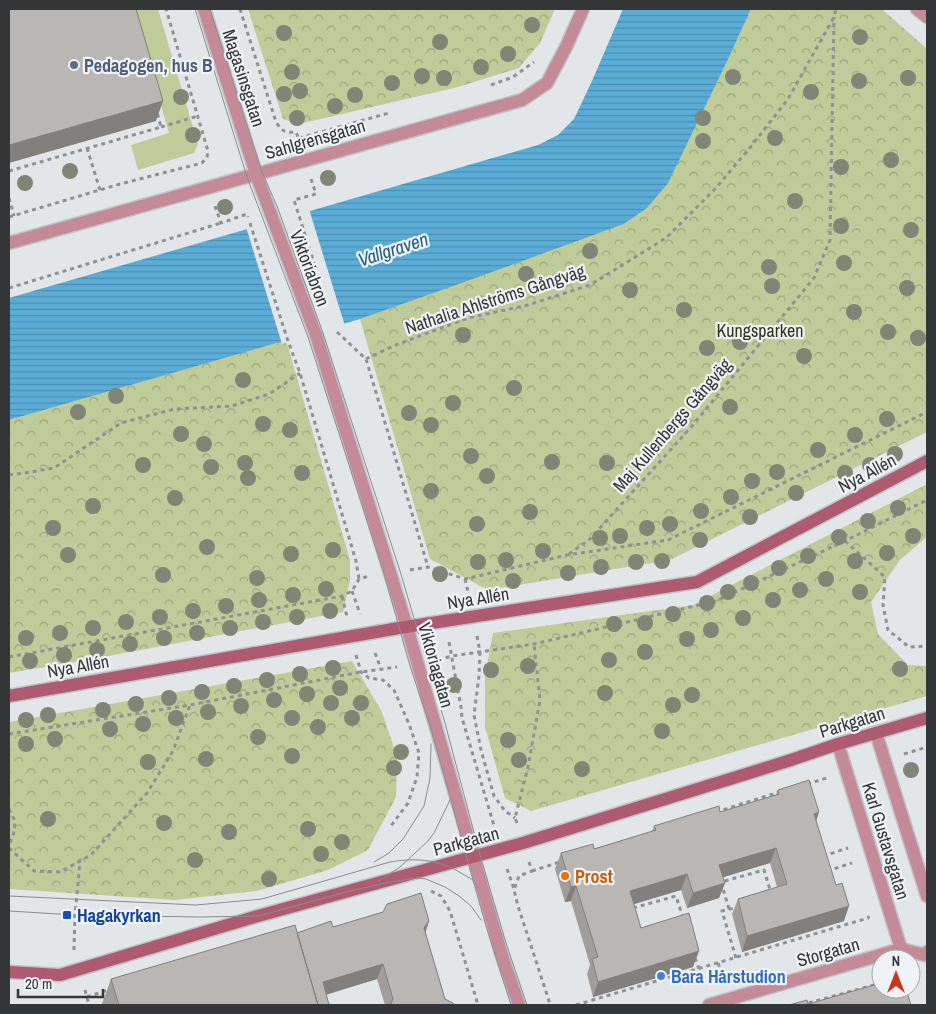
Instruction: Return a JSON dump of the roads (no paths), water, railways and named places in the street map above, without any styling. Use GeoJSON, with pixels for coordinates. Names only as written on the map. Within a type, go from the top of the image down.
{"type":"FeatureCollection","features":[{"type":"Feature","properties":{"kind":"main road","name":"Nya Allén"},"geometry":{"type":"LineString","coordinates":[[9,696],[351,636],[697,582],[927,461]]}},
{"type":"Feature","properties":{"kind":"main road","name":"Parkgatan"},"geometry":{"type":"LineString","coordinates":[[9,972],[60,975],[258,916],[501,850],[838,744],[927,718]]}},
{"type":"Feature","properties":{"kind":"street","name":"Magasinsgatan"},"geometry":{"type":"LineString","coordinates":[[204,9],[256,174],[271,213]]}},
{"type":"Feature","properties":{"kind":"street","name":"Sahlgrensgatan"},"geometry":{"type":"LineString","coordinates":[[9,243],[522,100],[547,83],[583,9]]}},
{"type":"Feature","properties":{"kind":"street"},"geometry":{"type":"LineString","coordinates":[[917,9],[927,17]]}},
{"type":"Feature","properties":{"kind":"street","name":"Viktoriabron"},"geometry":{"type":"LineString","coordinates":[[271,213],[316,335]]}},
{"type":"Feature","properties":{"kind":"street","name":"Viktoriagatan"},"geometry":{"type":"LineString","coordinates":[[316,335],[391,573],[502,956],[519,1005]]}},
{"type":"Feature","properties":{"kind":"street","name":"Karl Gustavsgatan"},"geometry":{"type":"LineString","coordinates":[[876,733],[927,896]]}},
{"type":"Feature","properties":{"kind":"street","name":"Karl Gustavsgatan"},"geometry":{"type":"LineString","coordinates":[[838,744],[901,949]]}},
{"type":"Feature","properties":{"kind":"street","name":"Storgatan"},"geometry":{"type":"LineString","coordinates":[[709,1005],[871,958]]}},
{"type":"Feature","properties":{"kind":"water","name":"Vallgraven"},"geometry":{"type":"Polygon","coordinates":[[[623,9],[751,9],[668,183],[647,208],[624,224],[360,319],[9,420],[9,298],[538,145],[558,135],[574,119],[623,9]]]}},
{"type":"Feature","properties":{"kind":"tram line"},"geometry":{"type":"LineString","coordinates":[[195,9],[247,177],[308,337],[384,574],[410,666],[431,729],[486,926],[511,1005]]}},
{"type":"Feature","properties":{"kind":"tram line"},"geometry":{"type":"LineString","coordinates":[[210,9],[262,172],[277,206],[323,333],[400,571],[445,723],[480,855],[506,943],[527,1005]]}},
{"type":"Feature","properties":{"kind":"tram line"},"geometry":{"type":"LineString","coordinates":[[374,862],[389,853],[403,839],[424,806],[430,778],[431,744]]}},
{"type":"Feature","properties":{"kind":"tram line"},"geometry":{"type":"LineString","coordinates":[[379,881],[400,867],[428,841],[434,833],[451,798]]}},
{"type":"Feature","properties":{"kind":"tram line"},"geometry":{"type":"LineString","coordinates":[[9,896],[196,905],[262,899],[390,862],[407,860],[424,860],[448,866],[473,880],[474,883]]}},
{"type":"Feature","properties":{"kind":"tram line"},"geometry":{"type":"LineString","coordinates":[[9,911],[75,915],[258,916],[354,890],[417,878],[426,879],[445,887],[459,896],[471,906],[481,920]]}},
{"type":"Feature","properties":{"kind":"place","name":"Pedagogen, hus B"},"geometry":{"type":"Point","coordinates":[74,65]}},
{"type":"Feature","properties":{"kind":"place","name":"Prost"},"geometry":{"type":"Point","coordinates":[565,876]}},
{"type":"Feature","properties":{"kind":"place","name":"Hagakyrkan"},"geometry":{"type":"Point","coordinates":[67,915]}},
{"type":"Feature","properties":{"kind":"place","name":"Bara Hårstudion"},"geometry":{"type":"Point","coordinates":[661,976]}},
{"type":"Feature","properties":{"kind":"park label","name":"Kungsparken"},"geometry":{"type":"Point","coordinates":[760,330]}}]}
